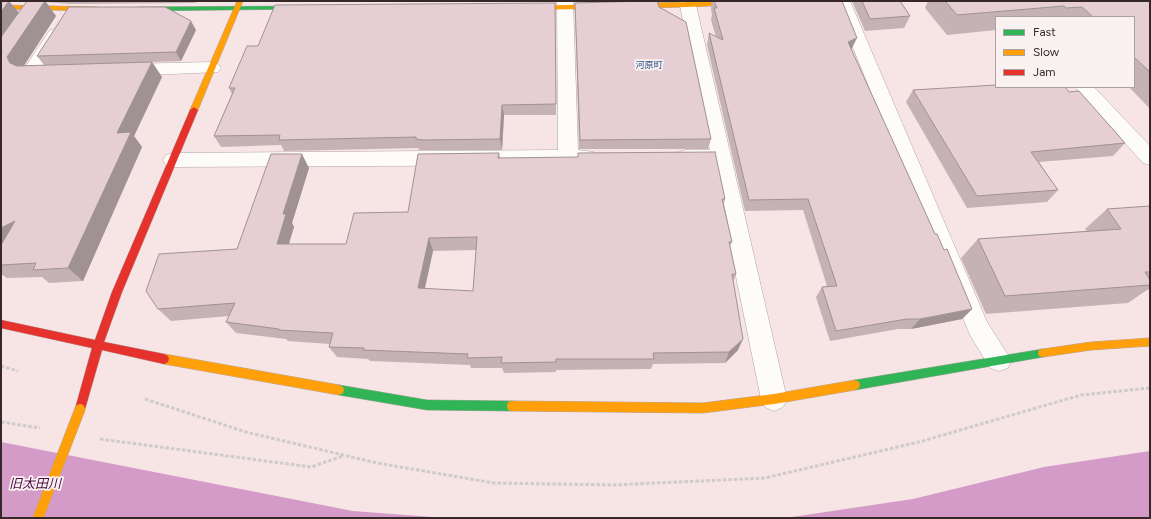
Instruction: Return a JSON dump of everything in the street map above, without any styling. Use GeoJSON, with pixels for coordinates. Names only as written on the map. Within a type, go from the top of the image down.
{"type":"FeatureCollection","features":[{"type":"Feature","properties":{"kind":"street"},"geometry":{"type":"LineString","coordinates":[[518,8],[565,4],[773,1]]}},
{"type":"Feature","properties":{"kind":"street"},"geometry":{"type":"LineString","coordinates":[[842,1],[978,328],[999,360]]}},
{"type":"Feature","properties":{"kind":"street"},"geometry":{"type":"LineString","coordinates":[[687,3],[774,399]]}},
{"type":"Feature","properties":{"kind":"street"},"geometry":{"type":"LineString","coordinates":[[565,4],[568,158]]}},
{"type":"Feature","properties":{"kind":"street"},"geometry":{"type":"LineString","coordinates":[[4,5],[70,10],[110,9]]}},
{"type":"Feature","properties":{"kind":"street"},"geometry":{"type":"LineString","coordinates":[[126,9],[239,5],[311,8]]}},
{"type":"Feature","properties":{"kind":"street"},"geometry":{"type":"LineString","coordinates":[[38,518],[80,409],[98,346],[117,292],[239,5]]}},
{"type":"Feature","properties":{"kind":"street"},"geometry":{"type":"LineString","coordinates":[[22,26],[35,8]]}},
{"type":"Feature","properties":{"kind":"street"},"geometry":{"type":"LineString","coordinates":[[69,72],[30,73],[70,10]]}},
{"type":"Feature","properties":{"kind":"street"},"geometry":{"type":"LineString","coordinates":[[108,71],[212,68]]}},
{"type":"Feature","properties":{"kind":"street"},"geometry":{"type":"LineString","coordinates":[[1085,88],[1150,158]]}},
{"type":"Feature","properties":{"kind":"street"},"geometry":{"type":"LineString","coordinates":[[172,160],[606,157]]}},
{"type":"Feature","properties":{"kind":"street"},"geometry":{"type":"LineString","coordinates":[[667,157],[720,157]]}},
{"type":"Feature","properties":{"kind":"street"},"geometry":{"type":"LineString","coordinates":[[1,324],[155,358],[427,405],[703,408],[774,399],[999,360],[1091,346],[1150,342]]}},
{"type":"Feature","properties":{"kind":"path"},"geometry":{"type":"LineString","coordinates":[[1,366],[18,371]]}},
{"type":"Feature","properties":{"kind":"path"},"geometry":{"type":"LineString","coordinates":[[145,399],[246,432],[377,463],[494,483],[614,485],[765,478],[919,442],[1081,395],[1150,388]]}},
{"type":"Feature","properties":{"kind":"path"},"geometry":{"type":"LineString","coordinates":[[1,422],[46,429]]}},
{"type":"Feature","properties":{"kind":"path"},"geometry":{"type":"LineString","coordinates":[[99,438],[311,467],[345,456]]}},
{"type":"Feature","properties":{"kind":"water","name":"旧太田川"},"geometry":{"type":"Polygon","coordinates":[[[1,442],[353,511],[446,518],[1,518],[1,442]]]}},
{"type":"Feature","properties":{"kind":"water"},"geometry":{"type":"Polygon","coordinates":[[[1150,451],[1150,518],[785,518],[913,499],[1044,467],[1150,451]]]}},
{"type":"Feature","properties":{"kind":"building"},"geometry":{"type":"Polygon","coordinates":[[[1,1],[9,1],[1,12],[1,1]]]}},
{"type":"Feature","properties":{"kind":"building"},"geometry":{"type":"Polygon","coordinates":[[[27,1],[45,1],[7,57],[10,63],[17,66],[152,62],[117,133],[131,132],[68,268],[33,270],[36,263],[1,265],[1,245],[15,221],[1,228],[1,37],[27,1]]]}},
{"type":"Feature","properties":{"kind":"building"},"geometry":{"type":"Polygon","coordinates":[[[657,1],[659,7],[686,22],[711,139],[580,140],[575,3],[657,1]]]}},
{"type":"Feature","properties":{"kind":"building"},"geometry":{"type":"Polygon","coordinates":[[[714,1],[842,1],[857,38],[848,42],[935,234],[937,234],[944,250],[947,249],[972,309],[920,319],[907,319],[836,331],[822,287],[837,286],[808,199],[749,200],[709,33],[723,40],[714,8],[717,8],[714,1]]]}},
{"type":"Feature","properties":{"kind":"building"},"geometry":{"type":"Polygon","coordinates":[[[862,1],[900,1],[910,16],[870,19],[862,1]]]}},
{"type":"Feature","properties":{"kind":"building"},"geometry":{"type":"Polygon","coordinates":[[[945,1],[1150,1],[1150,72],[1135,58],[1135,16],[1092,16],[1082,7],[1066,8],[1064,6],[957,15],[945,1]]]}},
{"type":"Feature","properties":{"kind":"building"},"geometry":{"type":"Polygon","coordinates":[[[555,3],[556,104],[502,105],[500,139],[422,140],[416,139],[416,137],[279,140],[280,135],[214,136],[235,88],[229,88],[247,46],[258,46],[275,5],[555,3]]]}},
{"type":"Feature","properties":{"kind":"building"},"geometry":{"type":"Polygon","coordinates":[[[69,7],[165,7],[191,21],[176,52],[37,56],[69,7]]]}},
{"type":"Feature","properties":{"kind":"building"},"geometry":{"type":"Polygon","coordinates":[[[995,85],[995,88],[1066,88],[1069,92],[1079,91],[1125,143],[1031,152],[1058,190],[977,196],[913,90],[995,85]]]}},
{"type":"Feature","properties":{"kind":"building"},"geometry":{"type":"Polygon","coordinates":[[[715,152],[725,199],[722,199],[732,242],[729,242],[736,274],[732,274],[743,339],[729,352],[653,353],[654,359],[556,359],[556,362],[501,363],[502,357],[467,358],[468,354],[363,350],[364,348],[329,347],[333,333],[279,330],[226,322],[235,303],[158,309],[146,291],[159,254],[237,249],[271,154],[302,154],[283,214],[286,214],[277,244],[346,244],[354,213],[408,212],[418,154],[499,153],[498,158],[578,157],[578,153],[715,152]],[[477,237],[429,238],[418,288],[473,291],[477,237]]]}},
{"type":"Feature","properties":{"kind":"building"},"geometry":{"type":"Polygon","coordinates":[[[1150,206],[1150,272],[1145,272],[1150,280],[1150,285],[1005,296],[978,239],[1121,229],[1107,209],[1150,206]]]}},
{"type":"Feature","properties":{"kind":"traffic: fast"},"geometry":{"type":"LineString","coordinates":[[138,9],[304,8]]}},
{"type":"Feature","properties":{"kind":"traffic: fast"},"geometry":{"type":"LineString","coordinates":[[855,385],[1043,353]]}},
{"type":"Feature","properties":{"kind":"traffic: fast"},"geometry":{"type":"LineString","coordinates":[[339,390],[427,405],[512,406]]}},
{"type":"Feature","properties":{"kind":"traffic: slow"},"geometry":{"type":"LineString","coordinates":[[194,110],[240,1]]}},
{"type":"Feature","properties":{"kind":"traffic: slow"},"geometry":{"type":"LineString","coordinates":[[526,8],[688,5],[773,1]]}},
{"type":"Feature","properties":{"kind":"traffic: slow"},"geometry":{"type":"LineString","coordinates":[[1,7],[98,9]]}},
{"type":"Feature","properties":{"kind":"traffic: slow"},"geometry":{"type":"LineString","coordinates":[[1043,353],[1091,346],[1150,342]]}},
{"type":"Feature","properties":{"kind":"traffic: slow"},"geometry":{"type":"LineString","coordinates":[[164,359],[339,390]]}},
{"type":"Feature","properties":{"kind":"traffic: slow"},"geometry":{"type":"LineString","coordinates":[[512,406],[703,408],[774,399],[855,385]]}},
{"type":"Feature","properties":{"kind":"traffic: slow"},"geometry":{"type":"LineString","coordinates":[[38,518],[80,409]]}},
{"type":"Feature","properties":{"kind":"traffic: jam"},"geometry":{"type":"LineString","coordinates":[[80,409],[98,346],[117,292],[194,110]]}},
{"type":"Feature","properties":{"kind":"traffic: jam"},"geometry":{"type":"LineString","coordinates":[[1,324],[164,359]]}},
{"type":"Feature","properties":{"kind":"district","name":"河原町"},"geometry":{"type":"Point","coordinates":[649,65]}}]}
